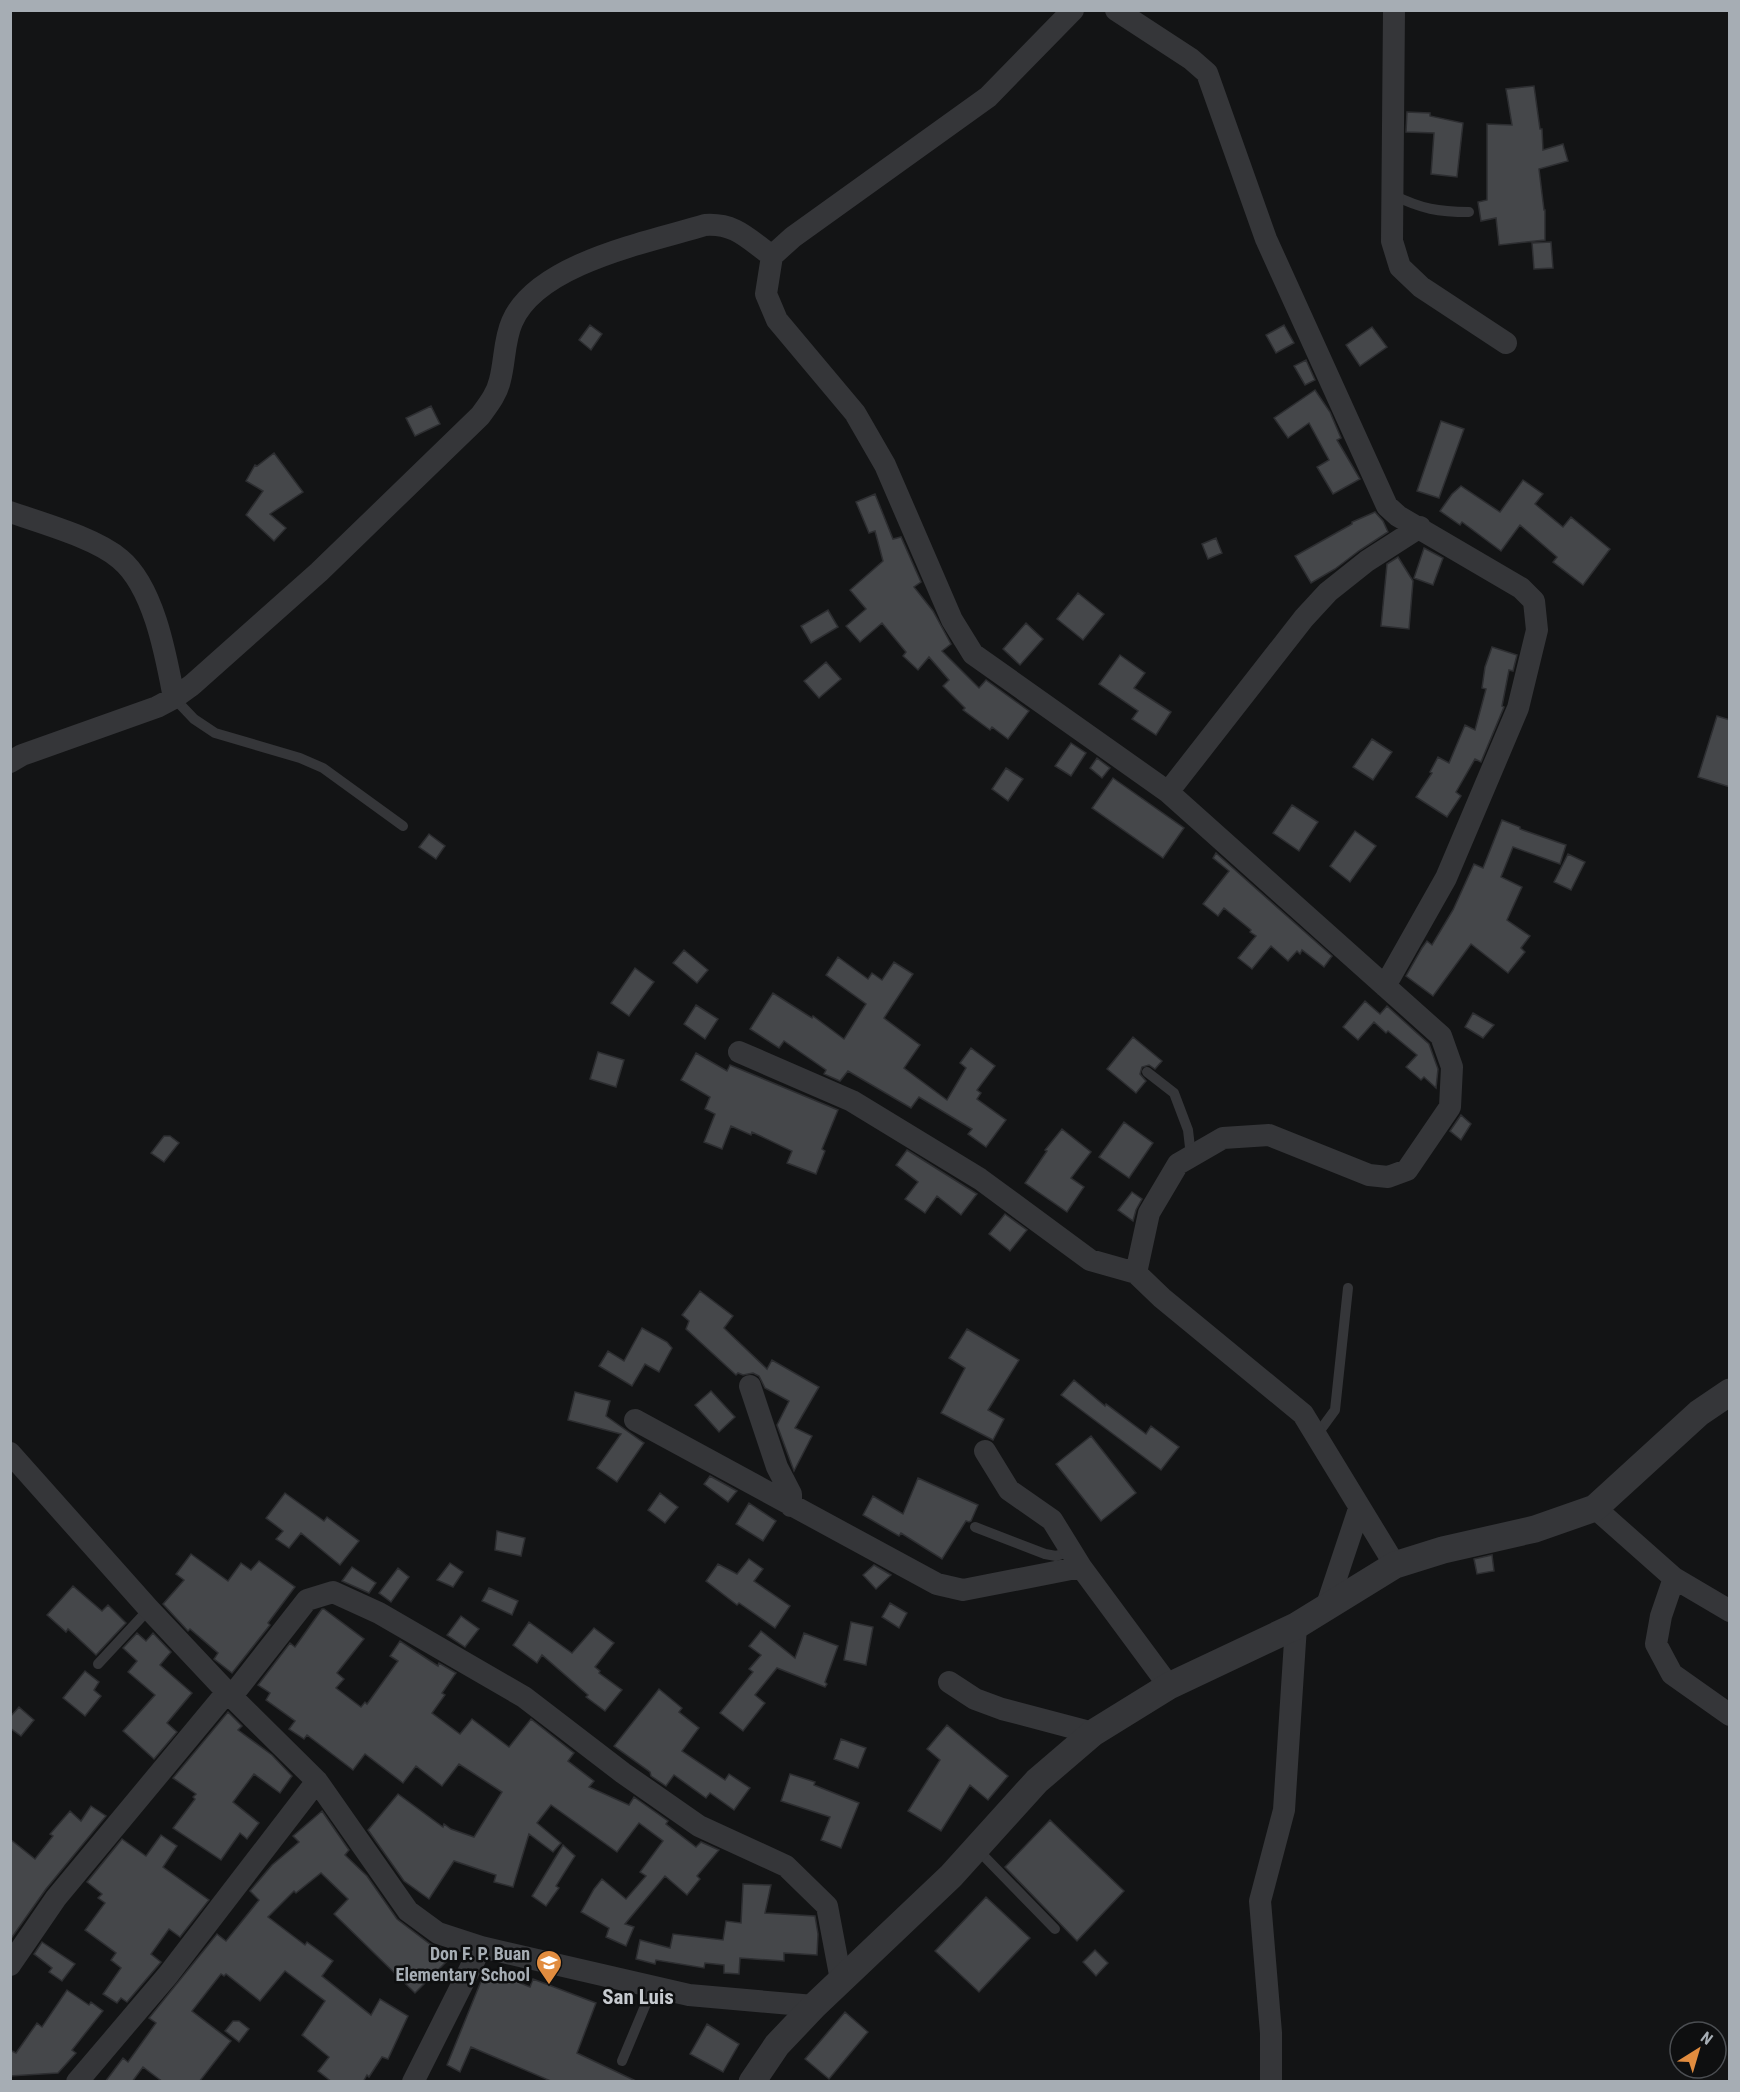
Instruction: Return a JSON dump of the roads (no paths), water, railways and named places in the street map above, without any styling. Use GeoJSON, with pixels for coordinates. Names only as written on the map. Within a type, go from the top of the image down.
{"type":"FeatureCollection","features":[{"type":"Feature","properties":{"kind":"street"},"geometry":{"type":"LineString","coordinates":[[1073,10],[988,96],[793,237],[772,256],[766,294],[777,320],[855,413],[885,465],[951,620],[973,654],[1168,792],[1441,1036],[1452,1066],[1450,1107],[1407,1170],[1388,1177],[1370,1175],[1269,1135],[1223,1138],[1178,1164],[1149,1213],[1136,1273]]}},
{"type":"Feature","properties":{"kind":"street"},"geometry":{"type":"LineString","coordinates":[[1116,10],[1191,59],[1207,73],[1266,239],[1387,506],[1398,516],[1521,588],[1534,601],[1537,630],[1518,708],[1446,878],[1385,986]]}},
{"type":"Feature","properties":{"kind":"street"},"geometry":{"type":"LineString","coordinates":[[1394,10],[1392,241],[1400,267],[1422,287],[1506,343]]}},
{"type":"Feature","properties":{"kind":"street"},"geometry":{"type":"LineString","coordinates":[[10,762],[22,755],[157,707],[192,685],[319,572],[480,416],[500,382],[512,322],[521,306],[540,288],[558,276],[587,261],[705,225],[721,224],[732,228],[772,256]]}},
{"type":"Feature","properties":{"kind":"street"},"geometry":{"type":"LineString","coordinates":[[10,512],[85,539],[120,558],[138,577],[165,650],[174,698]]}},
{"type":"Feature","properties":{"kind":"street"},"geometry":{"type":"LineString","coordinates":[[1168,792],[1304,618],[1328,592],[1367,561],[1420,527]]}},
{"type":"Feature","properties":{"kind":"street"},"geometry":{"type":"LineString","coordinates":[[739,1052],[852,1101],[980,1179],[1090,1260],[1136,1273],[1161,1298],[1303,1414],[1395,1565]]}},
{"type":"Feature","properties":{"kind":"street"},"geometry":{"type":"LineString","coordinates":[[750,1386],[777,1467],[791,1494],[792,1506]]}},
{"type":"Feature","properties":{"kind":"street"},"geometry":{"type":"LineString","coordinates":[[752,2082],[777,2045],[814,2006],[976,1849],[1037,1781],[1093,1732],[1168,1686],[1296,1626],[1395,1565],[1443,1550],[1535,1529],[1595,1508],[1699,1413],[1730,1392]]}},
{"type":"Feature","properties":{"kind":"street"},"geometry":{"type":"LineString","coordinates":[[635,1420],[937,1584],[963,1590],[1076,1559]]}},
{"type":"Feature","properties":{"kind":"street"},"geometry":{"type":"LineString","coordinates":[[985,1450],[1009,1490],[1052,1520],[1076,1559],[1168,1686]]}},
{"type":"Feature","properties":{"kind":"street"},"geometry":{"type":"LineString","coordinates":[[10,1453],[229,1695],[317,1781],[408,1911],[438,1933],[482,1947],[689,1995],[814,2006]]}},
{"type":"Feature","properties":{"kind":"street"},"geometry":{"type":"LineString","coordinates":[[1595,1508],[1674,1578],[1730,1611]]}},
{"type":"Feature","properties":{"kind":"street"},"geometry":{"type":"LineString","coordinates":[[1326,1608],[1359,1509]]}},
{"type":"Feature","properties":{"kind":"street"},"geometry":{"type":"LineString","coordinates":[[1674,1578],[1661,1616],[1656,1644],[1672,1674],[1730,1715]]}},
{"type":"Feature","properties":{"kind":"street"},"geometry":{"type":"LineString","coordinates":[[12,1960],[56,1898],[307,1600],[333,1592],[379,1613],[524,1697],[623,1773],[699,1826],[786,1866],[827,1906],[842,1980]]}},
{"type":"Feature","properties":{"kind":"street"},"geometry":{"type":"LineString","coordinates":[[1271,2082],[1271,2032],[1260,1901],[1284,1810],[1296,1626]]}},
{"type":"Feature","properties":{"kind":"street"},"geometry":{"type":"LineString","coordinates":[[949,1682],[975,1699],[1002,1709],[1093,1732]]}},
{"type":"Feature","properties":{"kind":"street"},"geometry":{"type":"LineString","coordinates":[[76,2082],[168,1975],[317,1781]]}},
{"type":"Feature","properties":{"kind":"street"},"geometry":{"type":"LineString","coordinates":[[418,2079],[482,1947]]}},
{"type":"Feature","properties":{"kind":"lane"},"geometry":{"type":"LineString","coordinates":[[1393,195],[1417,207],[1444,212],[1469,212]]}},
{"type":"Feature","properties":{"kind":"lane"},"geometry":{"type":"LineString","coordinates":[[174,698],[194,718],[215,733],[300,758],[323,768],[403,826]]}},
{"type":"Feature","properties":{"kind":"lane"},"geometry":{"type":"LineString","coordinates":[[1147,1072],[1174,1093],[1188,1130],[1191,1156]]}},
{"type":"Feature","properties":{"kind":"lane"},"geometry":{"type":"LineString","coordinates":[[1316,1436],[1335,1410],[1348,1288]]}},
{"type":"Feature","properties":{"kind":"lane"},"geometry":{"type":"LineString","coordinates":[[975,1527],[1045,1554],[1076,1559]]}},
{"type":"Feature","properties":{"kind":"lane"},"geometry":{"type":"LineString","coordinates":[[98,1664],[149,1609]]}},
{"type":"Feature","properties":{"kind":"lane"},"geometry":{"type":"LineString","coordinates":[[976,1849],[1055,1929]]}},
{"type":"Feature","properties":{"kind":"lane"},"geometry":{"type":"LineString","coordinates":[[622,2061],[653,1987]]}},
{"type":"Feature","properties":{"kind":"place","name":"Don F. P. Buan Elementary School"},"geometry":{"type":"Point","coordinates":[549,1986]}},
{"type":"Feature","properties":{"kind":"district","name":"San Luis"},"geometry":{"type":"Point","coordinates":[638,1997]}}]}
